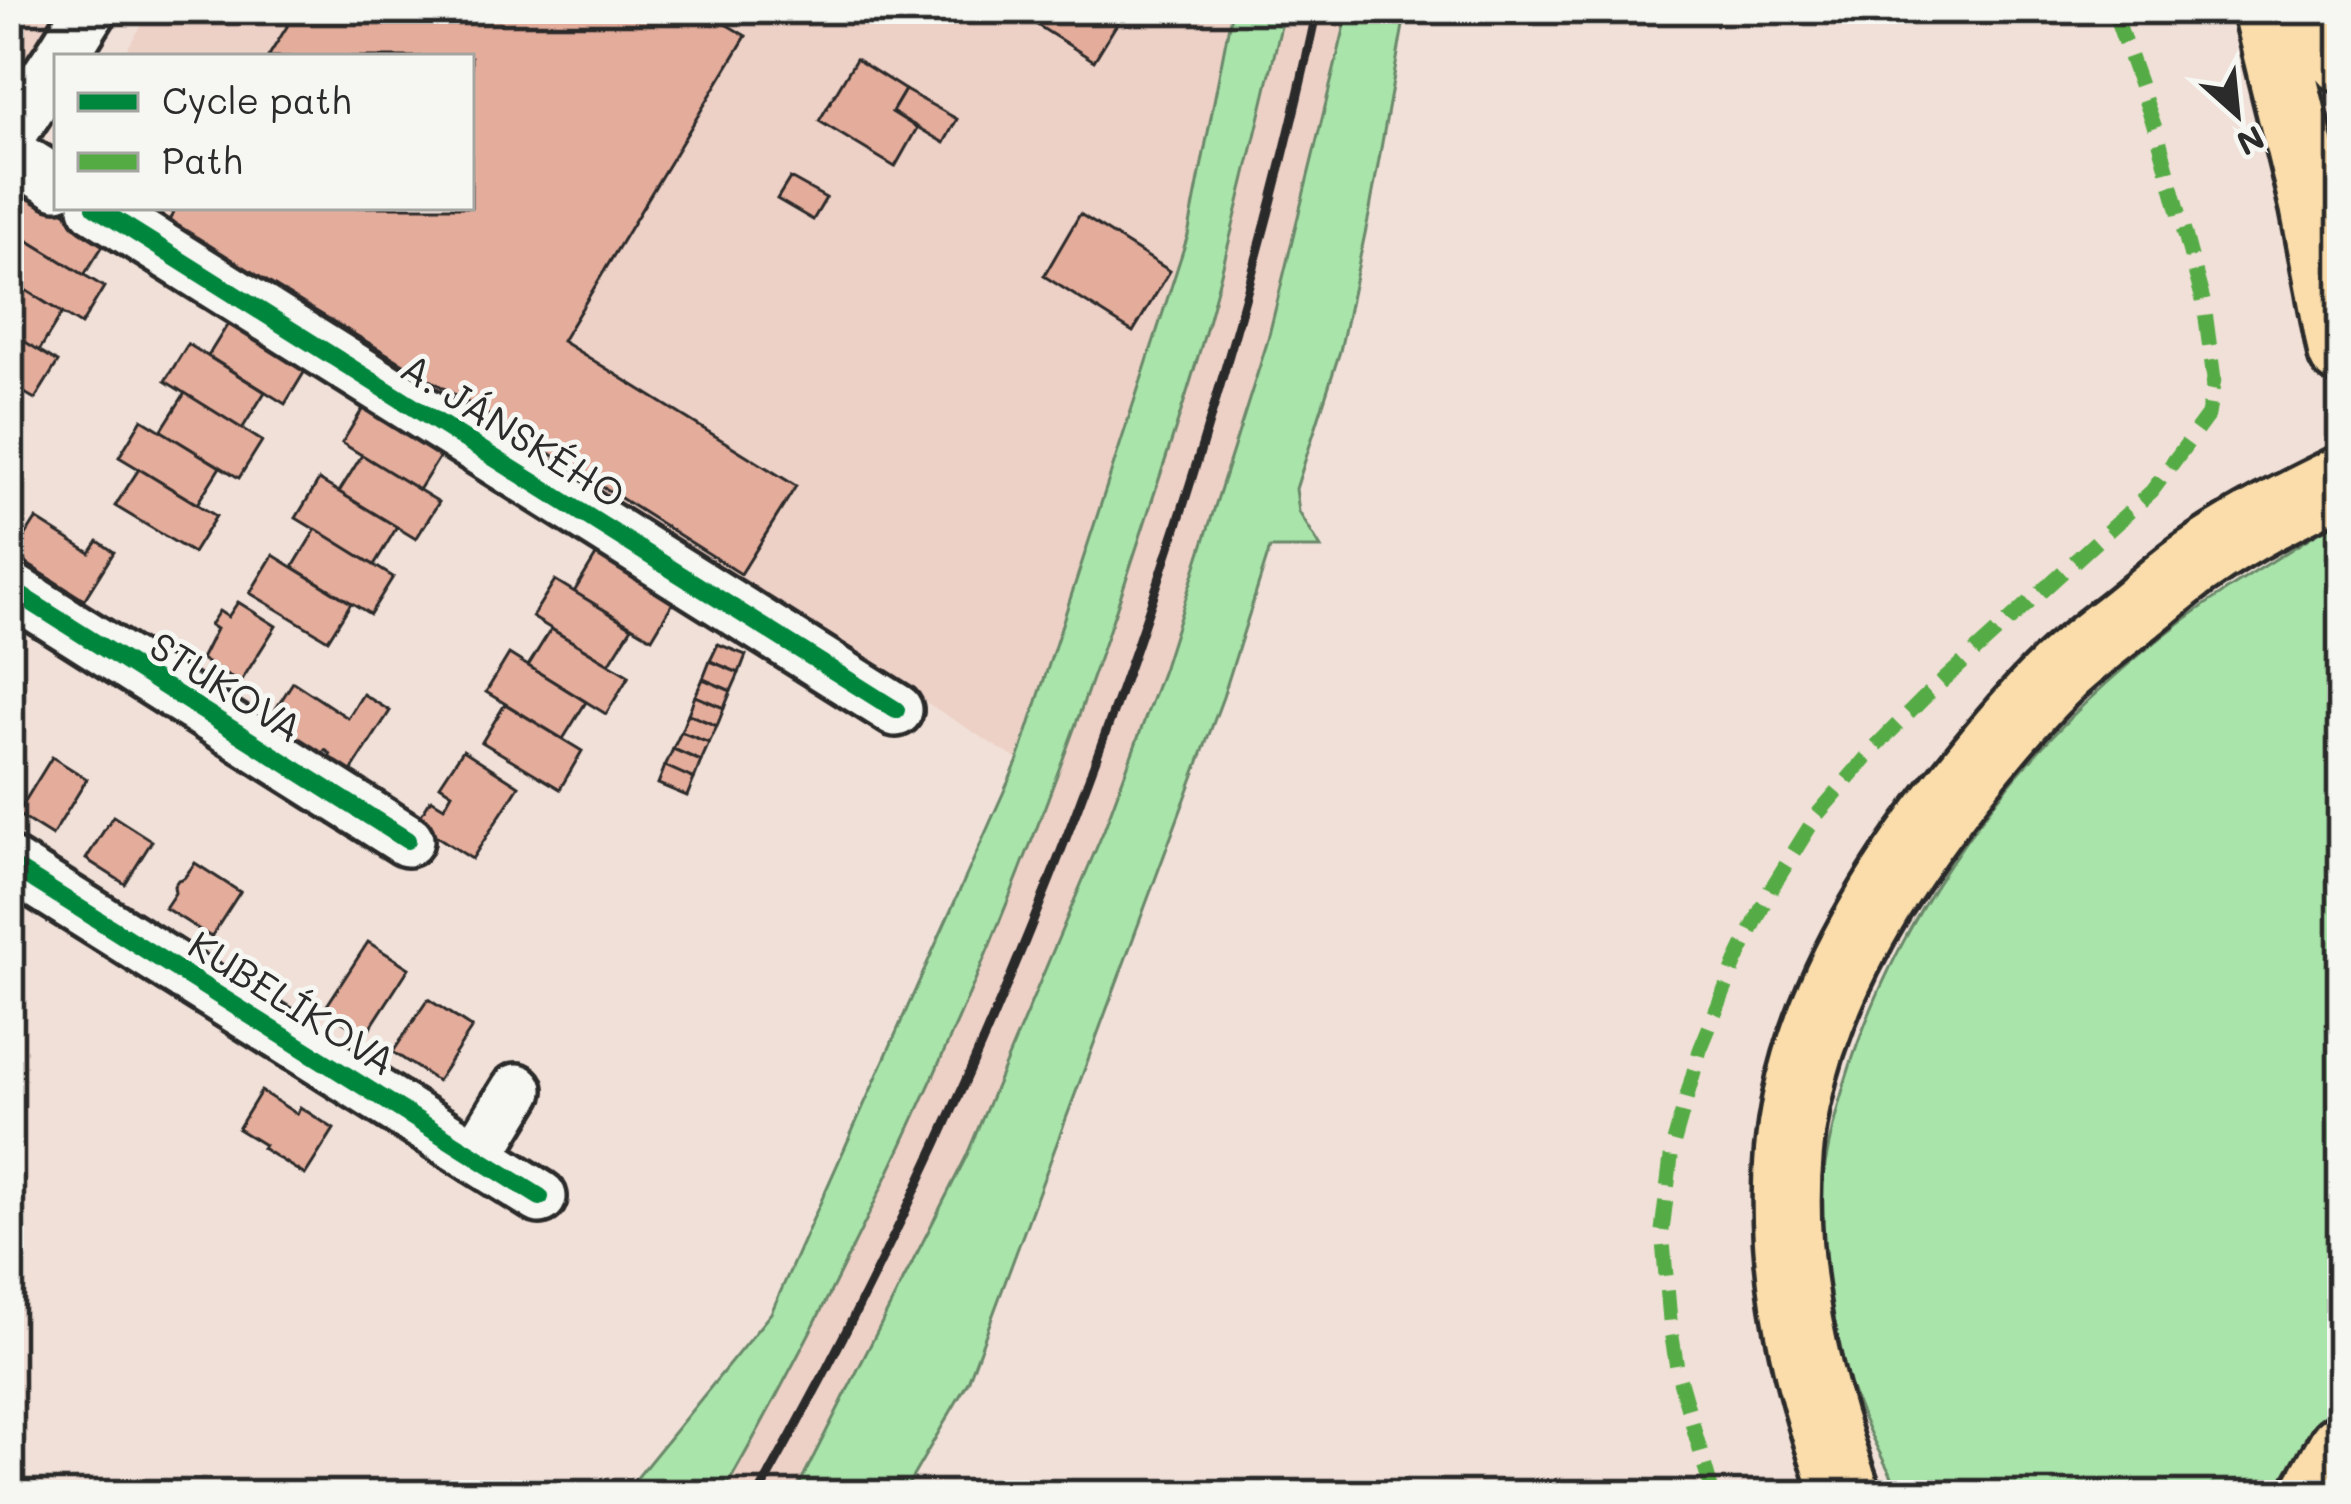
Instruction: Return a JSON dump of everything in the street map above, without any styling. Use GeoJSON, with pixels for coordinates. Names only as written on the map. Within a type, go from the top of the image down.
{"type":"FeatureCollection","features":[{"type":"Feature","properties":{"kind":"highway"},"geometry":{"type":"LineString","coordinates":[[2266,9],[2314,205],[2342,350]]}},
{"type":"Feature","properties":{"kind":"highway"},"geometry":{"type":"LineString","coordinates":[[2330,9],[2342,58]]}},
{"type":"Feature","properties":{"kind":"highway"},"geometry":{"type":"LineString","coordinates":[[1847,1495],[1823,1431],[1798,1335],[1788,1220],[1796,1102],[1849,957],[1886,887],[1925,830],[1990,748],[2060,673],[2199,560],[2342,480]]}},
{"type":"Feature","properties":{"kind":"highway"},"geometry":{"type":"LineString","coordinates":[[1798,1335],[1835,1420],[1880,1495]]}},
{"type":"Feature","properties":{"kind":"highway"},"geometry":{"type":"LineString","coordinates":[[2314,1495],[2342,1447]]}},
{"type":"Feature","properties":{"kind":"street"},"geometry":{"type":"LineString","coordinates":[[63,54],[91,9]]}},
{"type":"Feature","properties":{"kind":"street"},"geometry":{"type":"LineString","coordinates":[[9,136],[54,68]]}},
{"type":"Feature","properties":{"kind":"street"},"geometry":{"type":"LineString","coordinates":[[9,153],[54,181]]}},
{"type":"Feature","properties":{"kind":"street","name":"A. JÁNSKÉHO"},"geometry":{"type":"LineString","coordinates":[[99,210],[896,710]]}},
{"type":"Feature","properties":{"kind":"street","name":"STUKOVA"},"geometry":{"type":"LineString","coordinates":[[9,588],[407,840]]}},
{"type":"Feature","properties":{"kind":"street","name":"KUBELÍKOVA"},"geometry":{"type":"LineString","coordinates":[[9,864],[540,1197]]}},
{"type":"Feature","properties":{"kind":"street"},"geometry":{"type":"LineString","coordinates":[[476,1157],[517,1090]]}},
{"type":"Feature","properties":{"kind":"shaded area"},"geometry":{"type":"Polygon","coordinates":[[[9,9],[64,9],[9,99],[9,9]]]}},
{"type":"Feature","properties":{"kind":"shaded area"},"geometry":{"type":"Polygon","coordinates":[[[152,9],[1232,9],[1188,235],[1018,760],[142,210],[474,210],[474,54],[124,54],[152,9]]]}},
{"type":"Feature","properties":{"kind":"shaded area"},"geometry":{"type":"Polygon","coordinates":[[[1285,9],[1349,9],[1267,343],[1163,670],[1104,830],[966,1157],[794,1495],[722,1495],[909,1131],[985,955],[1176,425],[1207,326],[1285,9]]]}},
{"type":"Feature","properties":{"kind":"green space"},"geometry":{"type":"Polygon","coordinates":[[[1232,9],[1285,9],[1228,247],[1185,401],[1102,651],[1009,898],[904,1141],[786,1379],[722,1495],[623,1495],[771,1313],[1018,760],[1188,235],[1232,9]]]}},
{"type":"Feature","properties":{"kind":"green space"},"geometry":{"type":"Polygon","coordinates":[[[1349,9],[1406,9],[1340,351],[1296,489],[1299,512],[1321,548],[1270,548],[1223,697],[968,1382],[902,1495],[794,1495],[966,1157],[1104,830],[1163,670],[1267,343],[1349,9]]]}},
{"type":"Feature","properties":{"kind":"green space"},"geometry":{"type":"Polygon","coordinates":[[[2335,521],[2342,561],[2342,1375],[2317,1438],[2278,1495],[1902,1495],[1851,1389],[1823,1280],[1825,1165],[1844,1087],[1871,1011],[1906,937],[1947,868],[2048,740],[2168,632],[2335,521]]]}},
{"type":"Feature","properties":{"kind":"building"},"geometry":{"type":"Polygon","coordinates":[[[298,9],[730,9],[722,22],[746,36],[562,341],[796,486],[741,574],[168,222],[175,210],[474,210],[474,54],[270,54],[298,9]]]}},
{"type":"Feature","properties":{"kind":"building"},"geometry":{"type":"Polygon","coordinates":[[[1012,9],[1126,9],[1094,61],[1012,9]]]}},
{"type":"Feature","properties":{"kind":"building"},"geometry":{"type":"Polygon","coordinates":[[[856,59],[905,90],[892,112],[917,128],[895,167],[819,121],[856,59]]]}},
{"type":"Feature","properties":{"kind":"building"},"geometry":{"type":"Polygon","coordinates":[[[905,90],[957,119],[944,143],[892,112],[905,90]]]}},
{"type":"Feature","properties":{"kind":"building"},"geometry":{"type":"Polygon","coordinates":[[[790,178],[826,198],[813,220],[777,199],[790,178]]]}},
{"type":"Feature","properties":{"kind":"building"},"geometry":{"type":"Polygon","coordinates":[[[31,191],[54,205],[54,210],[62,210],[108,238],[84,275],[9,229],[31,191]]]}},
{"type":"Feature","properties":{"kind":"building"},"geometry":{"type":"Polygon","coordinates":[[[1080,214],[1170,271],[1133,332],[1044,276],[1080,214]]]}},
{"type":"Feature","properties":{"kind":"building"},"geometry":{"type":"Polygon","coordinates":[[[27,240],[104,287],[81,325],[9,280],[9,269],[27,240]]]}},
{"type":"Feature","properties":{"kind":"building"},"geometry":{"type":"Polygon","coordinates":[[[9,280],[62,313],[39,351],[9,332],[9,280]]]}},
{"type":"Feature","properties":{"kind":"building"},"geometry":{"type":"Polygon","coordinates":[[[231,319],[308,366],[285,404],[208,356],[231,319]]]}},
{"type":"Feature","properties":{"kind":"building"},"geometry":{"type":"Polygon","coordinates":[[[9,332],[58,362],[35,399],[9,384],[9,332]]]}},
{"type":"Feature","properties":{"kind":"building"},"geometry":{"type":"Polygon","coordinates":[[[188,344],[265,392],[242,429],[165,381],[188,344]]]}},
{"type":"Feature","properties":{"kind":"building"},"geometry":{"type":"Polygon","coordinates":[[[185,393],[262,441],[239,478],[161,431],[185,393]]]}},
{"type":"Feature","properties":{"kind":"building"},"geometry":{"type":"Polygon","coordinates":[[[365,405],[442,453],[419,490],[342,443],[365,405]]]}},
{"type":"Feature","properties":{"kind":"building"},"geometry":{"type":"Polygon","coordinates":[[[142,419],[220,467],[197,504],[119,457],[142,419]]]}},
{"type":"Feature","properties":{"kind":"building"},"geometry":{"type":"Polygon","coordinates":[[[362,455],[439,502],[416,539],[339,492],[362,455]]]}},
{"type":"Feature","properties":{"kind":"building"},"geometry":{"type":"Polygon","coordinates":[[[139,469],[216,516],[193,553],[115,506],[139,469]]]}},
{"type":"Feature","properties":{"kind":"building"},"geometry":{"type":"Polygon","coordinates":[[[319,480],[397,527],[374,565],[296,518],[319,480]]]}},
{"type":"Feature","properties":{"kind":"building"},"geometry":{"type":"Polygon","coordinates":[[[36,519],[90,553],[98,541],[114,552],[84,600],[13,555],[36,519]]]}},
{"type":"Feature","properties":{"kind":"building"},"geometry":{"type":"Polygon","coordinates":[[[316,529],[393,577],[370,614],[293,567],[316,529]]]}},
{"type":"Feature","properties":{"kind":"building"},"geometry":{"type":"Polygon","coordinates":[[[597,554],[674,601],[652,638],[574,592],[597,554]]]}},
{"type":"Feature","properties":{"kind":"building"},"geometry":{"type":"Polygon","coordinates":[[[273,555],[351,603],[328,640],[250,593],[273,555]]]}},
{"type":"Feature","properties":{"kind":"building"},"geometry":{"type":"Polygon","coordinates":[[[555,580],[632,627],[609,664],[532,617],[555,580]]]}},
{"type":"Feature","properties":{"kind":"building"},"geometry":{"type":"Polygon","coordinates":[[[238,602],[276,626],[240,683],[201,659],[219,611],[228,617],[238,602]]]}},
{"type":"Feature","properties":{"kind":"building"},"geometry":{"type":"Polygon","coordinates":[[[551,629],[629,676],[606,714],[528,666],[551,629]]]}},
{"type":"Feature","properties":{"kind":"building"},"geometry":{"type":"Polygon","coordinates":[[[718,644],[746,655],[739,673],[710,661],[718,644]]]}},
{"type":"Feature","properties":{"kind":"building"},"geometry":{"type":"Polygon","coordinates":[[[509,654],[586,702],[563,739],[486,692],[509,654]]]}},
{"type":"Feature","properties":{"kind":"building"},"geometry":{"type":"Polygon","coordinates":[[[710,661],[739,673],[731,691],[703,679],[710,661]]]}},
{"type":"Feature","properties":{"kind":"building"},"geometry":{"type":"Polygon","coordinates":[[[703,679],[731,691],[724,708],[695,696],[703,679]]]}},
{"type":"Feature","properties":{"kind":"building"},"geometry":{"type":"Polygon","coordinates":[[[293,682],[348,718],[363,694],[390,711],[350,773],[328,759],[331,754],[325,750],[321,755],[268,721],[293,682]]]}},
{"type":"Feature","properties":{"kind":"building"},"geometry":{"type":"Polygon","coordinates":[[[695,696],[724,708],[717,726],[688,714],[695,696]]]}},
{"type":"Feature","properties":{"kind":"building"},"geometry":{"type":"Polygon","coordinates":[[[505,704],[582,751],[560,789],[482,742],[505,704]]]}},
{"type":"Feature","properties":{"kind":"building"},"geometry":{"type":"Polygon","coordinates":[[[688,714],[717,726],[709,743],[681,732],[688,714]]]}},
{"type":"Feature","properties":{"kind":"building"},"geometry":{"type":"Polygon","coordinates":[[[9,722],[24,731],[9,756],[9,722]]]}},
{"type":"Feature","properties":{"kind":"building"},"geometry":{"type":"Polygon","coordinates":[[[681,732],[709,743],[701,761],[673,749],[681,732]]]}},
{"type":"Feature","properties":{"kind":"building"},"geometry":{"type":"Polygon","coordinates":[[[673,749],[701,761],[694,779],[665,766],[673,749]]]}},
{"type":"Feature","properties":{"kind":"building"},"geometry":{"type":"Polygon","coordinates":[[[463,750],[519,786],[472,859],[416,823],[431,799],[444,807],[452,793],[440,785],[463,750]]]}},
{"type":"Feature","properties":{"kind":"building"},"geometry":{"type":"Polygon","coordinates":[[[52,757],[87,779],[52,836],[17,814],[52,757]]]}},
{"type":"Feature","properties":{"kind":"building"},"geometry":{"type":"Polygon","coordinates":[[[665,766],[694,779],[687,796],[658,784],[665,766]]]}},
{"type":"Feature","properties":{"kind":"building"},"geometry":{"type":"Polygon","coordinates":[[[113,816],[152,841],[125,884],[86,859],[113,816]]]}},
{"type":"Feature","properties":{"kind":"building"},"geometry":{"type":"Polygon","coordinates":[[[195,863],[240,892],[211,937],[165,908],[178,880],[195,863]]]}},
{"type":"Feature","properties":{"kind":"building"},"geometry":{"type":"Polygon","coordinates":[[[368,942],[409,968],[365,1036],[324,1010],[368,942]]]}},
{"type":"Feature","properties":{"kind":"building"},"geometry":{"type":"Polygon","coordinates":[[[428,999],[472,1028],[437,1081],[393,1052],[428,999]]]}},
{"type":"Feature","properties":{"kind":"building"},"geometry":{"type":"Polygon","coordinates":[[[261,1091],[297,1114],[300,1107],[334,1129],[305,1175],[238,1129],[261,1091]]]}},
{"type":"Feature","properties":{"kind":"railway"},"geometry":{"type":"LineString","coordinates":[[758,1495],[822,1378],[940,1138],[1093,768],[1219,390],[1272,201],[1317,9]]}},
{"type":"Feature","properties":{"kind":"marked path"},"geometry":{"type":"LineString","coordinates":[[1713,1495],[1678,1374],[1662,1231],[1672,1149],[1700,1050],[1736,962],[1771,889],[1817,815],[1878,744],[2152,491],[2208,415],[2214,379],[2204,304],[2159,139],[2113,9]]}},
{"type":"Feature","properties":{"kind":"cycle path"},"geometry":{"type":"LineString","coordinates":[[100,210],[896,710]]}},
{"type":"Feature","properties":{"kind":"cycle path"},"geometry":{"type":"LineString","coordinates":[[9,588],[407,840]]}},
{"type":"Feature","properties":{"kind":"cycle path"},"geometry":{"type":"LineString","coordinates":[[9,864],[540,1197]]}}]}
